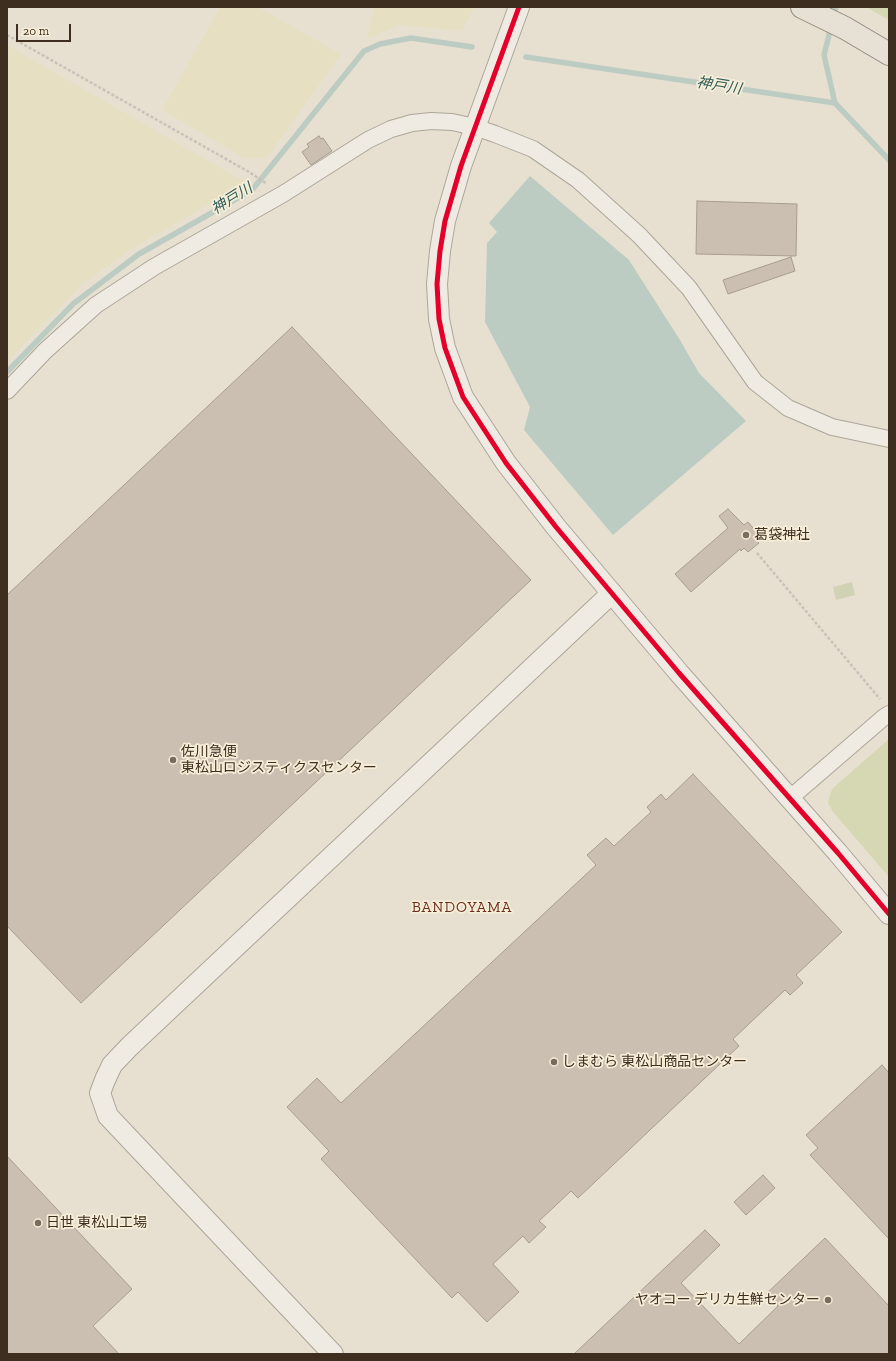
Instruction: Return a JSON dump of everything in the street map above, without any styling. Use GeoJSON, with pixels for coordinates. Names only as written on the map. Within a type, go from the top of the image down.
{"type":"FeatureCollection","features":[{"type":"Feature","properties":{"kind":"main road"},"geometry":{"type":"LineString","coordinates":[[802,7],[845,28],[889,54]]}},
{"type":"Feature","properties":{"kind":"street"},"geometry":{"type":"LineString","coordinates":[[519,7],[461,166],[445,221],[440,251],[437,284],[439,319],[445,348],[463,397],[506,463],[612,593],[789,799],[838,853],[889,914]]}},
{"type":"Feature","properties":{"kind":"street"},"geometry":{"type":"LineString","coordinates":[[7,391],[45,351],[96,305],[154,267],[283,194],[368,140],[391,129],[412,123],[430,121],[452,122],[475,127],[533,149],[578,180],[634,230],[689,288],[755,382],[788,408],[832,427],[889,439]]}},
{"type":"Feature","properties":{"kind":"street"},"geometry":{"type":"LineString","coordinates":[[333,1354],[108,1116],[100,1093],[112,1065],[129,1047],[612,593]]}},
{"type":"Feature","properties":{"kind":"street"},"geometry":{"type":"LineString","coordinates":[[789,799],[883,718],[886,709]]}},
{"type":"Feature","properties":{"kind":"path"},"geometry":{"type":"LineString","coordinates":[[7,35],[249,172],[283,194]]}},
{"type":"Feature","properties":{"kind":"path"},"geometry":{"type":"LineString","coordinates":[[757,553],[886,709]]}},
{"type":"Feature","properties":{"kind":"shaded area"},"geometry":{"type":"Polygon","coordinates":[[[220,7],[258,7],[341,54],[267,158],[244,158],[162,110],[220,7]]]}},
{"type":"Feature","properties":{"kind":"shaded area"},"geometry":{"type":"Polygon","coordinates":[[[375,7],[475,7],[462,31],[400,25],[367,39],[370,22],[375,7]]]}},
{"type":"Feature","properties":{"kind":"shaded area"},"geometry":{"type":"Polygon","coordinates":[[[7,45],[247,183],[136,246],[81,285],[7,361],[7,45]]]}},
{"type":"Feature","properties":{"kind":"shaded area"},"geometry":{"type":"Polygon","coordinates":[[[530,176],[629,260],[680,340],[699,373],[746,421],[613,535],[524,430],[530,407],[485,322],[487,243],[497,232],[489,223],[530,176]]]}},
{"type":"Feature","properties":{"kind":"green space"},"geometry":{"type":"Polygon","coordinates":[[[866,7],[889,7],[889,20],[866,7]]]}},
{"type":"Feature","properties":{"kind":"green space"},"geometry":{"type":"Polygon","coordinates":[[[852,582],[855,595],[836,600],[833,587],[852,582]]]}},
{"type":"Feature","properties":{"kind":"green space"},"geometry":{"type":"Polygon","coordinates":[[[889,739],[889,877],[833,812],[828,803],[833,788],[889,739]]]}},
{"type":"Feature","properties":{"kind":"building"},"geometry":{"type":"Polygon","coordinates":[[[319,136],[321,139],[323,138],[332,151],[311,165],[302,152],[309,147],[307,144],[319,136]]]}},
{"type":"Feature","properties":{"kind":"building"},"geometry":{"type":"Polygon","coordinates":[[[697,201],[797,204],[796,256],[696,254],[697,201]]]}},
{"type":"Feature","properties":{"kind":"building"},"geometry":{"type":"Polygon","coordinates":[[[791,257],[795,271],[728,294],[723,280],[791,257]]]}},
{"type":"Feature","properties":{"kind":"building","name":"佐川急便 東松山ロジスティクスセンター"},"geometry":{"type":"Polygon","coordinates":[[[292,327],[531,580],[81,1003],[7,926],[7,595],[292,327]]]}},
{"type":"Feature","properties":{"kind":"building"},"geometry":{"type":"Polygon","coordinates":[[[728,509],[744,525],[748,522],[759,535],[755,539],[759,543],[748,552],[744,548],[741,551],[740,549],[691,592],[675,574],[728,528],[719,516],[728,509]]]}},
{"type":"Feature","properties":{"kind":"building","name":"しまむら 東松山商品センター"},"geometry":{"type":"Polygon","coordinates":[[[693,774],[842,932],[796,975],[803,983],[790,995],[785,990],[733,1039],[739,1046],[578,1198],[571,1191],[539,1221],[546,1227],[529,1243],[523,1236],[493,1264],[519,1292],[487,1322],[458,1292],[452,1298],[321,1159],[329,1151],[287,1107],[317,1078],[341,1103],[596,865],[587,855],[606,838],[614,846],[651,812],[647,807],[661,794],[666,800],[693,774]]]}},
{"type":"Feature","properties":{"kind":"building"},"geometry":{"type":"Polygon","coordinates":[[[882,1065],[889,1073],[889,1239],[810,1155],[818,1148],[806,1135],[882,1065]]]}},
{"type":"Feature","properties":{"kind":"building","name":"日世 東松山工場"},"geometry":{"type":"Polygon","coordinates":[[[7,1156],[132,1289],[93,1326],[119,1354],[7,1354],[7,1156]]]}},
{"type":"Feature","properties":{"kind":"building"},"geometry":{"type":"Polygon","coordinates":[[[763,1175],[775,1188],[746,1215],[734,1202],[763,1175]]]}},
{"type":"Feature","properties":{"kind":"building"},"geometry":{"type":"Polygon","coordinates":[[[705,1230],[720,1245],[681,1283],[739,1344],[778,1306],[766,1294],[825,1238],[889,1306],[889,1354],[574,1354],[705,1230]]]}},
{"type":"Feature","properties":{"kind":"waterway"},"geometry":{"type":"LineString","coordinates":[[833,18],[836,7]]}},
{"type":"Feature","properties":{"kind":"waterway"},"geometry":{"type":"LineString","coordinates":[[831,27],[824,55],[835,103]]}},
{"type":"Feature","properties":{"kind":"waterway","name":"神戸川"},"geometry":{"type":"LineString","coordinates":[[7,372],[73,304],[139,254],[252,190],[364,51],[380,44],[411,38],[472,47]]}},
{"type":"Feature","properties":{"kind":"waterway","name":"神戸川"},"geometry":{"type":"LineString","coordinates":[[526,57],[835,103],[889,160]]}},
{"type":"Feature","properties":{"kind":"transit line"},"geometry":{"type":"LineString","coordinates":[[519,7],[461,166],[445,221],[440,251],[437,284],[439,319],[445,348],[463,397],[506,463],[556,527],[679,673],[838,853],[889,914]]}},
{"type":"Feature","properties":{"kind":"place","name":"葛袋神社"},"geometry":{"type":"Point","coordinates":[746,535]}},
{"type":"Feature","properties":{"kind":"place","name":"佐川急便 東松山ロジスティクスセンター"},"geometry":{"type":"Point","coordinates":[173,760]}},
{"type":"Feature","properties":{"kind":"place","name":"しまむら 東松山商品センター"},"geometry":{"type":"Point","coordinates":[554,1062]}},
{"type":"Feature","properties":{"kind":"place","name":"日世 東松山工場"},"geometry":{"type":"Point","coordinates":[38,1223]}},
{"type":"Feature","properties":{"kind":"place","name":"ヤオコー デリカ生鮮センター"},"geometry":{"type":"Point","coordinates":[828,1300]}},
{"type":"Feature","properties":{"kind":"district","name":"BANDOYAMA"},"geometry":{"type":"Point","coordinates":[462,908]}}]}
